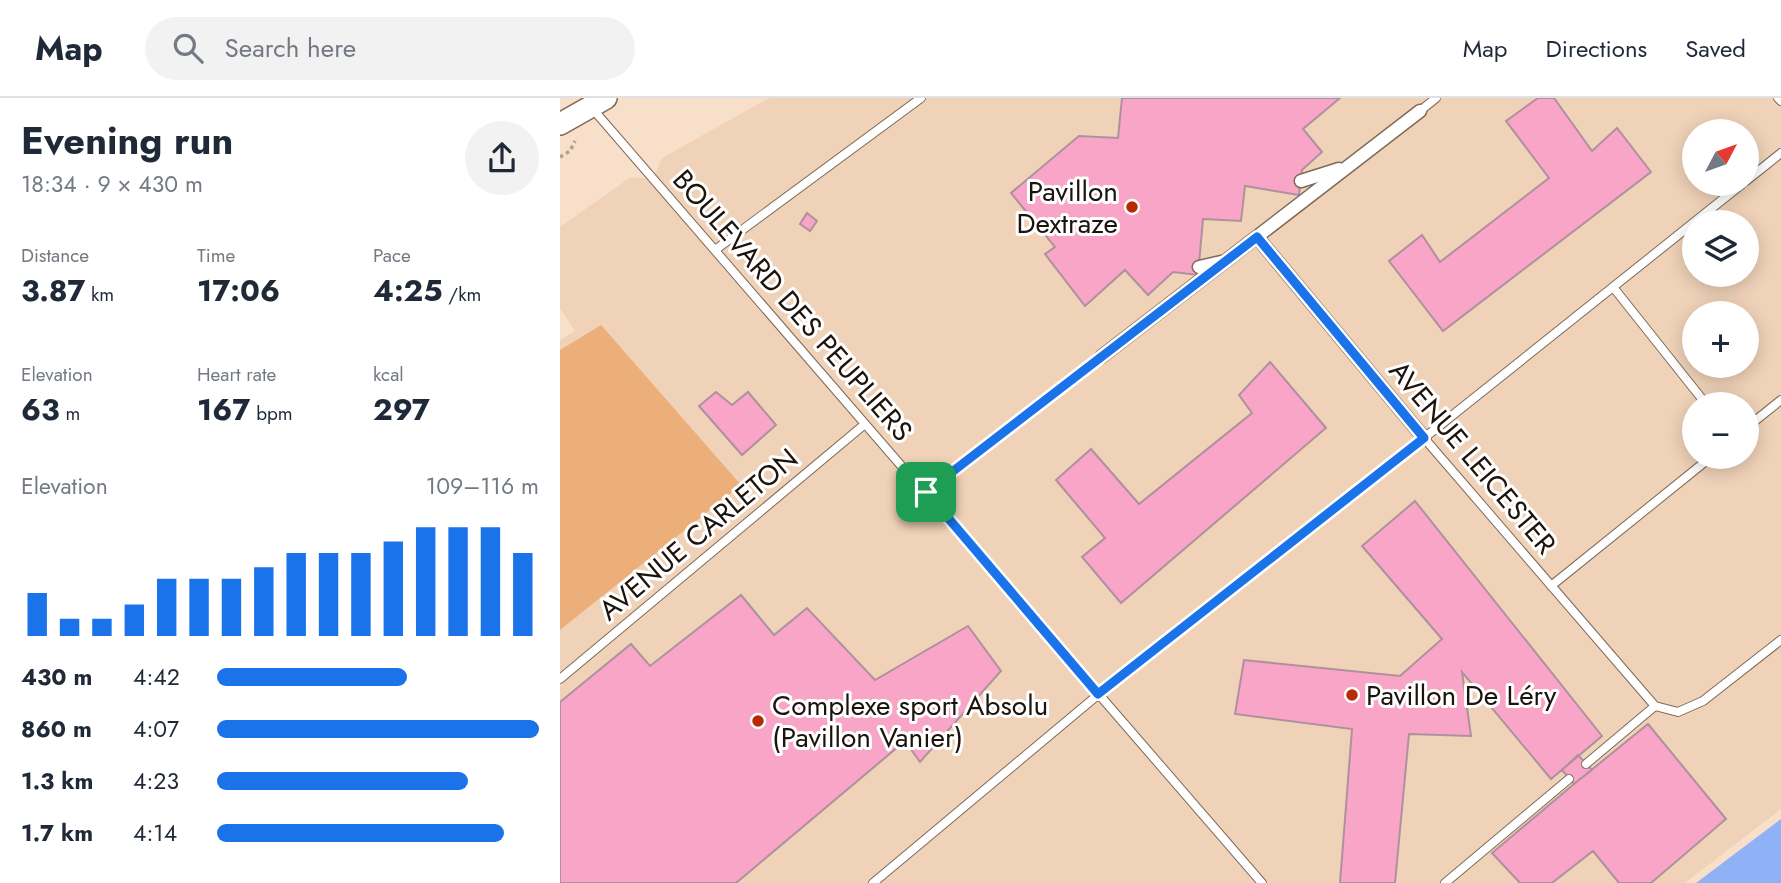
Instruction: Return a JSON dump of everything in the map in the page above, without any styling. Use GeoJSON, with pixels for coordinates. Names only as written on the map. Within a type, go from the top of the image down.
{"type":"FeatureCollection","features":[{"type":"Feature","properties":{"kind":"street"},"geometry":{"type":"LineString","coordinates":[[560,124],[594,101]]}},
{"type":"Feature","properties":{"kind":"street"},"geometry":{"type":"LineString","coordinates":[[1101,357],[1420,111]]}},
{"type":"Feature","properties":{"kind":"street"},"geometry":{"type":"LineString","coordinates":[[1301,181],[1349,165]]}},
{"type":"Feature","properties":{"kind":"street","name":"AVENUE LEICESTER"},"geometry":{"type":"LineString","coordinates":[[1257,237],[1424,438]]}},
{"type":"Feature","properties":{"kind":"street"},"geometry":{"type":"LineString","coordinates":[[1185,292],[1196,271],[1224,262]]}},
{"type":"Feature","properties":{"kind":"lane"},"geometry":{"type":"LineString","coordinates":[[715,250],[921,98]]}},
{"type":"Feature","properties":{"kind":"lane"},"geometry":{"type":"LineString","coordinates":[[1420,111],[1436,98]]}},
{"type":"Feature","properties":{"kind":"lane","name":"BOULEVARD DES PEUPLIERS"},"geometry":{"type":"LineString","coordinates":[[594,101],[715,250],[1262,883]]}},
{"type":"Feature","properties":{"kind":"lane"},"geometry":{"type":"LineString","coordinates":[[1759,170],[1781,153]]}},
{"type":"Feature","properties":{"kind":"lane"},"geometry":{"type":"LineString","coordinates":[[873,883],[1098,694],[1727,196]]}},
{"type":"Feature","properties":{"kind":"lane"},"geometry":{"type":"LineString","coordinates":[[1613,287],[1696,392]]}},
{"type":"Feature","properties":{"kind":"lane"},"geometry":{"type":"LineString","coordinates":[[926,492],[1101,357]]}},
{"type":"Feature","properties":{"kind":"lane"},"geometry":{"type":"LineString","coordinates":[[1759,418],[1781,400]]}},
{"type":"Feature","properties":{"kind":"lane","name":"AVENUE CARLETON"},"geometry":{"type":"LineString","coordinates":[[560,679],[865,424]]}},
{"type":"Feature","properties":{"kind":"lane","name":"AVENUE LEICESTER"},"geometry":{"type":"LineString","coordinates":[[1424,438],[1655,706]]}},
{"type":"Feature","properties":{"kind":"lane"},"geometry":{"type":"LineString","coordinates":[[1551,586],[1696,469]]}},
{"type":"Feature","properties":{"kind":"lane"},"geometry":{"type":"LineString","coordinates":[[1586,764],[1655,706],[1678,712],[1703,701],[1781,640]]}},
{"type":"Feature","properties":{"kind":"lane"},"geometry":{"type":"LineString","coordinates":[[1445,883],[1569,779]]}},
{"type":"Feature","properties":{"kind":"path"},"geometry":{"type":"LineString","coordinates":[[560,157],[570,151]]}},
{"type":"Feature","properties":{"kind":"shaded area"},"geometry":{"type":"Polygon","coordinates":[[[769,98],[1781,98],[1781,809],[1685,883],[560,883],[560,340],[575,331],[560,308],[560,227],[631,177],[653,179],[662,158],[769,98]]]}},
{"type":"Feature","properties":{"kind":"shaded area"},"geometry":{"type":"Polygon","coordinates":[[[601,325],[741,485],[560,630],[560,350],[601,325]]]}},
{"type":"Feature","properties":{"kind":"water"},"geometry":{"type":"Polygon","coordinates":[[[1781,819],[1781,883],[1696,883],[1781,819]]]}},
{"type":"Feature","properties":{"kind":"building","name":"Pavillon Dextraze"},"geometry":{"type":"Polygon","coordinates":[[[1122,98],[1340,98],[1303,129],[1322,152],[1302,170],[1299,195],[1245,186],[1241,221],[1203,219],[1198,275],[1173,272],[1148,295],[1125,270],[1085,306],[1045,254],[1055,247],[1011,193],[1079,136],[1118,138],[1122,98]]]}},
{"type":"Feature","properties":{"kind":"building"},"geometry":{"type":"Polygon","coordinates":[[[1538,98],[1554,98],[1592,151],[1617,128],[1651,172],[1443,331],[1389,261],[1422,235],[1440,262],[1549,178],[1506,121],[1538,98]]]}},
{"type":"Feature","properties":{"kind":"building"},"geometry":{"type":"Polygon","coordinates":[[[807,213],[817,221],[810,231],[800,224],[807,213]]]}},
{"type":"Feature","properties":{"kind":"building"},"geometry":{"type":"Polygon","coordinates":[[[1270,362],[1326,428],[1121,603],[1082,557],[1105,538],[1056,480],[1091,449],[1139,504],[1252,413],[1239,395],[1270,362]]]}},
{"type":"Feature","properties":{"kind":"building"},"geometry":{"type":"Polygon","coordinates":[[[716,392],[732,405],[748,392],[776,425],[742,455],[699,406],[716,392]]]}},
{"type":"Feature","properties":{"kind":"building","name":"Pavillon De Léry"},"geometry":{"type":"Polygon","coordinates":[[[1415,501],[1602,736],[1551,779],[1462,672],[1471,736],[1409,734],[1395,883],[1340,883],[1352,729],[1235,714],[1244,660],[1400,676],[1442,639],[1362,546],[1415,501]]]}},
{"type":"Feature","properties":{"kind":"building","name":"Complexe sport Absolu (Pavillon Vanier)"},"geometry":{"type":"Polygon","coordinates":[[[741,595],[774,635],[807,608],[875,680],[968,626],[1001,671],[920,762],[905,741],[736,883],[560,883],[560,702],[631,644],[650,666],[741,595]]]}},
{"type":"Feature","properties":{"kind":"building"},"geometry":{"type":"Polygon","coordinates":[[[1648,724],[1726,819],[1651,883],[1619,883],[1593,851],[1552,883],[1520,883],[1492,853],[1648,724]]]}},
{"type":"Feature","properties":{"kind":"building"},"geometry":{"type":"Polygon","coordinates":[[[1578,755],[1592,770],[1574,784],[1562,770],[1578,755]]]}},
{"type":"Feature","properties":{"kind":"place","name":"Pavillon Dextraze"},"geometry":{"type":"Point","coordinates":[1132,207]}},
{"type":"Feature","properties":{"kind":"place","name":"Pavillon De Léry"},"geometry":{"type":"Point","coordinates":[1352,695]}},
{"type":"Feature","properties":{"kind":"place","name":"Complexe sport Absolu (Pavillon Vanier)"},"geometry":{"type":"Point","coordinates":[758,721]}},
{"type":"Feature","properties":{"kind":"route"},"geometry":{"type":"LineString","coordinates":[[1257,237],[1424,438],[1098,694],[926,492],[1257,237]]}}]}
